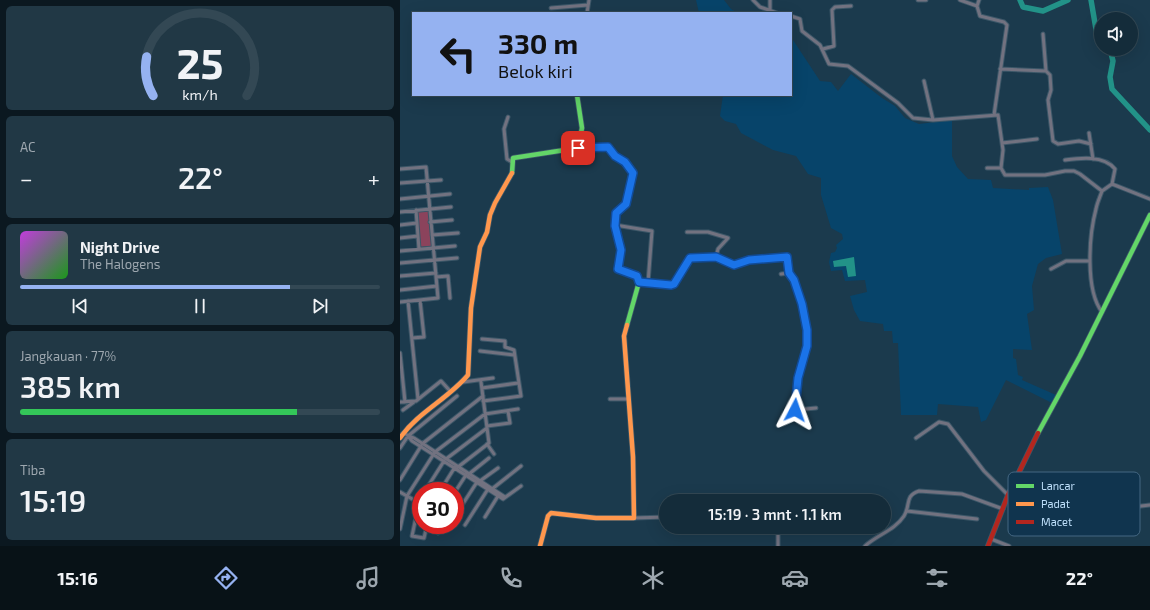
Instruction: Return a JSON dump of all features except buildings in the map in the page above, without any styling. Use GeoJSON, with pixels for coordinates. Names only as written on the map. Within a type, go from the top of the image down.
{"type":"FeatureCollection","features":[{"type":"Feature","properties":{"kind":"street"},"geometry":{"type":"LineString","coordinates":[[587,12],[589,0]]}},
{"type":"Feature","properties":{"kind":"street"},"geometry":{"type":"LineString","coordinates":[[753,0],[760,7],[774,12]]}},
{"type":"Feature","properties":{"kind":"street"},"geometry":{"type":"LineString","coordinates":[[770,0],[770,11]]}},
{"type":"Feature","properties":{"kind":"street"},"geometry":{"type":"LineString","coordinates":[[918,0],[926,0]]}},
{"type":"Feature","properties":{"kind":"street"},"geometry":{"type":"LineString","coordinates":[[960,0],[976,6],[980,16],[1006,23],[994,115]]}},
{"type":"Feature","properties":{"kind":"street"},"geometry":{"type":"LineString","coordinates":[[976,6],[979,0]]}},
{"type":"Feature","properties":{"kind":"street"},"geometry":{"type":"LineString","coordinates":[[551,8],[588,5]]}},
{"type":"Feature","properties":{"kind":"street"},"geometry":{"type":"LineString","coordinates":[[823,49],[834,46],[832,10],[835,7],[851,6]]}},
{"type":"Feature","properties":{"kind":"street"},"geometry":{"type":"LineString","coordinates":[[792,16],[800,19],[802,31],[818,43],[823,49],[829,64],[848,66],[898,103],[910,116],[920,120],[994,115],[999,117],[1002,143],[1001,168],[1007,176],[1045,175],[1065,171],[1074,171],[1102,191]]}},
{"type":"Feature","properties":{"kind":"street"},"geometry":{"type":"LineString","coordinates":[[1043,34],[1046,71],[1051,76],[1051,90],[1048,104],[1053,141],[1058,144],[1078,141],[1091,144]]}},
{"type":"Feature","properties":{"kind":"street"},"geometry":{"type":"LineString","coordinates":[[1000,69],[1046,71]]}},
{"type":"Feature","properties":{"kind":"street"},"geometry":{"type":"LineString","coordinates":[[924,81],[933,120]]}},
{"type":"Feature","properties":{"kind":"street"},"geometry":{"type":"LineString","coordinates":[[577,96],[582,128],[578,148]]}},
{"type":"Feature","properties":{"kind":"street"},"geometry":{"type":"LineString","coordinates":[[508,117],[504,131],[507,158],[512,162]]}},
{"type":"Feature","properties":{"kind":"street"},"geometry":{"type":"LineString","coordinates":[[1089,133],[1093,159]]}},
{"type":"Feature","properties":{"kind":"street"},"geometry":{"type":"LineString","coordinates":[[1002,143],[1037,139]]}},
{"type":"Feature","properties":{"kind":"street"},"geometry":{"type":"LineString","coordinates":[[401,436],[414,421],[463,382],[468,372],[471,308],[480,247],[487,232],[490,215],[495,203],[512,175],[513,158],[517,156],[578,148],[608,147],[615,156],[625,162],[631,169],[633,176],[626,204],[616,213],[615,226],[621,250],[618,269],[637,276],[639,282],[629,321],[624,332],[633,457],[634,518]]}},
{"type":"Feature","properties":{"kind":"street"},"geometry":{"type":"LineString","coordinates":[[1065,160],[1093,159],[1113,166],[1115,169],[1112,184],[1102,191],[1095,210],[1090,261],[1091,285],[1094,299],[1102,312]]}},
{"type":"Feature","properties":{"kind":"street"},"geometry":{"type":"LineString","coordinates":[[400,169],[426,167],[438,298],[400,302]]}},
{"type":"Feature","properties":{"kind":"street"},"geometry":{"type":"LineString","coordinates":[[987,168],[1001,168]]}},
{"type":"Feature","properties":{"kind":"street"},"geometry":{"type":"LineString","coordinates":[[400,184],[441,180]]}},
{"type":"Feature","properties":{"kind":"street"},"geometry":{"type":"LineString","coordinates":[[1112,184],[1150,199]]}},
{"type":"Feature","properties":{"kind":"street"},"geometry":{"type":"LineString","coordinates":[[400,199],[450,194]]}},
{"type":"Feature","properties":{"kind":"street"},"geometry":{"type":"LineString","coordinates":[[400,212],[451,207]]}},
{"type":"Feature","properties":{"kind":"street"},"geometry":{"type":"LineString","coordinates":[[416,210],[419,249]]}},
{"type":"Feature","properties":{"kind":"street"},"geometry":{"type":"LineString","coordinates":[[1019,472],[1102,312],[1150,215]]}},
{"type":"Feature","properties":{"kind":"street"},"geometry":{"type":"LineString","coordinates":[[430,222],[452,220]]}},
{"type":"Feature","properties":{"kind":"street"},"geometry":{"type":"LineString","coordinates":[[400,225],[417,223]]}},
{"type":"Feature","properties":{"kind":"street"},"geometry":{"type":"LineString","coordinates":[[615,226],[652,231],[648,283]]}},
{"type":"Feature","properties":{"kind":"street"},"geometry":{"type":"LineString","coordinates":[[687,232],[708,232],[728,238],[718,249],[716,257]]}},
{"type":"Feature","properties":{"kind":"street"},"geometry":{"type":"LineString","coordinates":[[432,235],[458,233]]}},
{"type":"Feature","properties":{"kind":"street"},"geometry":{"type":"LineString","coordinates":[[400,238],[418,236]]}},
{"type":"Feature","properties":{"kind":"street"},"geometry":{"type":"LineString","coordinates":[[400,251],[455,246]]}},
{"type":"Feature","properties":{"kind":"street"},"geometry":{"type":"LineString","coordinates":[[639,282],[671,285],[676,282],[690,258],[716,257],[734,265],[749,260],[786,256],[789,273],[794,280],[802,304],[807,330],[807,346],[798,378],[795,410],[816,408]]}},
{"type":"Feature","properties":{"kind":"street"},"geometry":{"type":"LineString","coordinates":[[400,264],[457,258]]}},
{"type":"Feature","properties":{"kind":"street"},"geometry":{"type":"LineString","coordinates":[[1052,269],[1066,261],[1090,261]]}},
{"type":"Feature","properties":{"kind":"street"},"geometry":{"type":"LineString","coordinates":[[781,274],[789,273]]}},
{"type":"Feature","properties":{"kind":"street"},"geometry":{"type":"LineString","coordinates":[[400,276],[448,276],[450,298]]}},
{"type":"Feature","properties":{"kind":"street"},"geometry":{"type":"LineString","coordinates":[[400,290],[437,286]]}},
{"type":"Feature","properties":{"kind":"street"},"geometry":{"type":"LineString","coordinates":[[412,338],[424,337],[420,300]]}},
{"type":"Feature","properties":{"kind":"street"},"geometry":{"type":"LineString","coordinates":[[408,302],[417,400]]}},
{"type":"Feature","properties":{"kind":"street"},"geometry":{"type":"LineString","coordinates":[[482,339],[505,341],[505,347],[514,350],[520,396],[483,401]]}},
{"type":"Feature","properties":{"kind":"street"},"geometry":{"type":"LineString","coordinates":[[480,351],[514,356]]}},
{"type":"Feature","properties":{"kind":"street"},"geometry":{"type":"LineString","coordinates":[[400,354],[405,402]]}},
{"type":"Feature","properties":{"kind":"street"},"geometry":{"type":"LineString","coordinates":[[463,382],[493,378]]}},
{"type":"Feature","properties":{"kind":"street"},"geometry":{"type":"LineString","coordinates":[[403,410],[441,381],[451,392]]}},
{"type":"Feature","properties":{"kind":"street"},"geometry":{"type":"LineString","coordinates":[[446,482],[456,467],[489,443],[481,382]]}},
{"type":"Feature","properties":{"kind":"street"},"geometry":{"type":"LineString","coordinates":[[482,388],[518,383]]}},
{"type":"Feature","properties":{"kind":"street"},"geometry":{"type":"LineString","coordinates":[[400,448],[408,436],[457,396]]}},
{"type":"Feature","properties":{"kind":"street"},"geometry":{"type":"LineString","coordinates":[[400,480],[421,445],[483,396]]}},
{"type":"Feature","properties":{"kind":"street"},"geometry":{"type":"LineString","coordinates":[[610,399],[628,399]]}},
{"type":"Feature","properties":{"kind":"street"},"geometry":{"type":"LineString","coordinates":[[400,402],[417,400]]}},
{"type":"Feature","properties":{"kind":"street"},"geometry":{"type":"LineString","coordinates":[[400,529],[407,496],[434,453],[485,414],[518,409]]}},
{"type":"Feature","properties":{"kind":"street"},"geometry":{"type":"LineString","coordinates":[[431,482],[445,460],[487,427],[510,423],[508,410]]}},
{"type":"Feature","properties":{"kind":"street"},"geometry":{"type":"LineString","coordinates":[[916,438],[939,422],[948,424],[984,471],[1008,495],[988,546]]}},
{"type":"Feature","properties":{"kind":"street"},"geometry":{"type":"LineString","coordinates":[[401,436],[408,436],[505,497]]}},
{"type":"Feature","properties":{"kind":"street"},"geometry":{"type":"LineString","coordinates":[[487,444],[494,454]]}},
{"type":"Feature","properties":{"kind":"street"},"geometry":{"type":"LineString","coordinates":[[462,482],[467,474],[489,458]]}},
{"type":"Feature","properties":{"kind":"street"},"geometry":{"type":"LineString","coordinates":[[492,489],[522,466]]}},
{"type":"Feature","properties":{"kind":"street"},"geometry":{"type":"LineString","coordinates":[[464,504],[480,482],[498,468]]}},
{"type":"Feature","properties":{"kind":"street"},"geometry":{"type":"LineString","coordinates":[[480,482],[503,499],[521,486]]}},
{"type":"Feature","properties":{"kind":"street"},"geometry":{"type":"LineString","coordinates":[[465,525],[488,489]]}},
{"type":"Feature","properties":{"kind":"street"},"geometry":{"type":"LineString","coordinates":[[865,546],[895,525],[907,511],[909,498],[913,493],[920,491],[962,494],[1003,509]]}},
{"type":"Feature","properties":{"kind":"street"},"geometry":{"type":"LineString","coordinates":[[400,492],[412,499]]}},
{"type":"Feature","properties":{"kind":"street"},"geometry":{"type":"LineString","coordinates":[[485,517],[498,496]]}},
{"type":"Feature","properties":{"kind":"street"},"geometry":{"type":"LineString","coordinates":[[1140,506],[1150,505]]}},
{"type":"Feature","properties":{"kind":"street"},"geometry":{"type":"LineString","coordinates":[[907,511],[977,518]]}},
{"type":"Feature","properties":{"kind":"street"},"geometry":{"type":"LineString","coordinates":[[540,546],[548,516],[551,513],[596,518],[659,517]]}},
{"type":"Feature","properties":{"kind":"street"},"geometry":{"type":"LineString","coordinates":[[411,541],[412,536],[424,538],[425,534]]}},
{"type":"Feature","properties":{"kind":"street"},"geometry":{"type":"LineString","coordinates":[[778,534],[778,546]]}},
{"type":"Feature","properties":{"kind":"street"},"geometry":{"type":"LineString","coordinates":[[991,538],[1009,546]]}},
{"type":"Feature","properties":{"kind":"shaded area"},"geometry":{"type":"Polygon","coordinates":[[[696,0],[724,0],[731,9],[736,12],[699,12],[696,0]]]}},
{"type":"Feature","properties":{"kind":"shaded area"},"geometry":{"type":"Polygon","coordinates":[[[792,39],[820,81],[831,82],[838,91],[851,74],[895,106],[905,118],[919,124],[952,120],[952,156],[957,167],[968,179],[991,180],[993,188],[1029,190],[1029,188],[1048,187],[1053,200],[1062,254],[1046,258],[1038,264],[1032,286],[1034,310],[1027,314],[1032,350],[1013,349],[1013,358],[1016,359],[1018,375],[1023,377],[1022,380],[1056,395],[1052,403],[1006,380],[986,420],[981,422],[978,407],[938,404],[937,415],[901,415],[898,343],[893,343],[892,331],[884,331],[883,324],[860,321],[854,310],[850,296],[867,292],[865,280],[845,281],[842,270],[831,271],[829,262],[831,253],[835,252],[837,248],[836,245],[843,239],[842,234],[831,228],[821,195],[821,178],[808,174],[796,156],[773,150],[741,133],[736,124],[725,121],[720,116],[723,96],[792,96],[792,39]]]}},
{"type":"Feature","properties":{"kind":"shaded area"},"geometry":{"type":"Polygon","coordinates":[[[428,210],[432,246],[420,247],[417,212],[428,210]]]}},
{"type":"Feature","properties":{"kind":"shaded area"},"geometry":{"type":"Polygon","coordinates":[[[854,257],[856,276],[848,277],[846,266],[834,267],[833,261],[854,257]]]}},
{"type":"Feature","properties":{"kind":"waterway"},"geometry":{"type":"LineString","coordinates":[[1020,0],[1023,7],[1043,11],[1068,0]]}},
{"type":"Feature","properties":{"kind":"waterway"},"geometry":{"type":"LineString","coordinates":[[1091,0],[1094,18]]}},
{"type":"Feature","properties":{"kind":"waterway"},"geometry":{"type":"LineString","coordinates":[[1112,56],[1113,61],[1110,77],[1112,89],[1150,130]]}},
{"type":"Feature","properties":{"kind":"traffic: fast"},"geometry":{"type":"LineString","coordinates":[[512,173],[513,158],[578,148],[582,128],[577,96]]}},
{"type":"Feature","properties":{"kind":"traffic: fast"},"geometry":{"type":"LineString","coordinates":[[578,148],[608,147],[633,173],[627,204],[616,213],[615,218],[621,253],[618,269],[637,276],[639,282],[627,325]]}},
{"type":"Feature","properties":{"kind":"traffic: fast"},"geometry":{"type":"LineString","coordinates":[[1038,433],[1080,356],[1150,215]]}},
{"type":"Feature","properties":{"kind":"traffic: slow"},"geometry":{"type":"LineString","coordinates":[[400,438],[415,421],[460,384],[468,375],[471,308],[480,247],[487,232],[490,215],[495,203],[512,173]]}},
{"type":"Feature","properties":{"kind":"traffic: slow"},"geometry":{"type":"LineString","coordinates":[[540,546],[548,516],[551,513],[596,518],[634,518],[633,457],[624,336],[627,325]]}},
{"type":"Feature","properties":{"kind":"traffic: jam"},"geometry":{"type":"LineString","coordinates":[[1019,472],[1038,433]]}},
{"type":"Feature","properties":{"kind":"traffic: jam"},"geometry":{"type":"LineString","coordinates":[[988,546],[1008,495]]}},
{"type":"Feature","properties":{"kind":"route"},"geometry":{"type":"LineString","coordinates":[[578,148],[608,147],[615,156],[630,167],[633,173],[625,207],[617,211],[614,221],[621,250],[618,269],[637,276],[639,282],[674,284],[687,261],[694,257],[716,257],[731,265],[734,265],[742,261],[758,258],[787,257],[789,273],[793,276],[802,304],[807,330],[807,346],[798,378],[795,410]]}}]}
